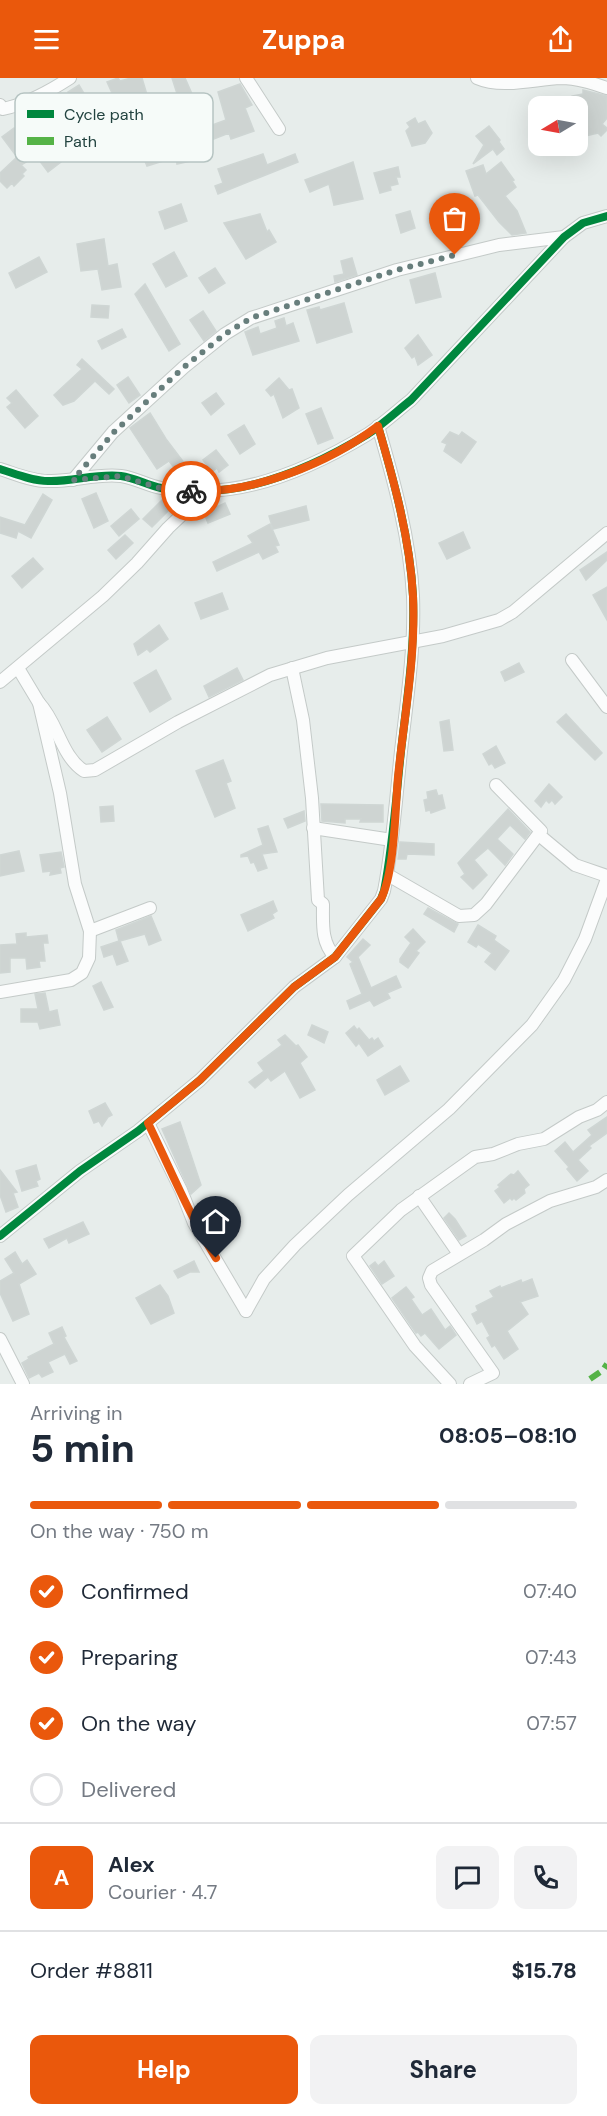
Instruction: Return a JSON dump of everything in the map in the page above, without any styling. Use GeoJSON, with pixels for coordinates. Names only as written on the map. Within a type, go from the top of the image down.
{"type":"FeatureCollection","features":[{"type":"Feature","properties":{"kind":"street"},"geometry":{"type":"LineString","coordinates":[[42,93],[70,78]]}},
{"type":"Feature","properties":{"kind":"street"},"geometry":{"type":"LineString","coordinates":[[246,78],[279,129]]}},
{"type":"Feature","properties":{"kind":"street"},"geometry":{"type":"LineString","coordinates":[[477,78],[489,82],[572,79],[607,88]]}},
{"type":"Feature","properties":{"kind":"street"},"geometry":{"type":"LineString","coordinates":[[0,469],[35,480],[120,476],[160,488],[208,490],[261,483],[288,474],[321,460],[378,426],[411,400],[564,237],[588,220],[607,216]]}},
{"type":"Feature","properties":{"kind":"street"},"geometry":{"type":"LineString","coordinates":[[73,480],[114,432],[184,367],[225,334],[251,318],[397,270],[499,245],[564,237]]}},
{"type":"Feature","properties":{"kind":"street"},"geometry":{"type":"LineString","coordinates":[[0,1236],[80,1171],[148,1123],[200,1080],[294,987],[335,957],[381,899],[393,840],[413,643],[413,595],[404,533],[391,470],[378,426]]}},
{"type":"Feature","properties":{"kind":"street"},"geometry":{"type":"LineString","coordinates":[[0,682],[103,596],[208,490]]}},
{"type":"Feature","properties":{"kind":"street"},"geometry":{"type":"LineString","coordinates":[[18,668],[47,712],[71,760],[84,771],[95,770],[178,722],[270,675],[327,658],[413,643],[499,620],[513,612],[607,533]]}},
{"type":"Feature","properties":{"kind":"street"},"geometry":{"type":"LineString","coordinates":[[572,660],[607,707]]}},
{"type":"Feature","properties":{"kind":"street"},"geometry":{"type":"LineString","coordinates":[[292,668],[303,720],[312,798],[318,900],[323,904],[327,948],[335,957]]}},
{"type":"Feature","properties":{"kind":"street"},"geometry":{"type":"LineString","coordinates":[[0,992],[71,980],[82,973],[89,958],[90,931],[75,884],[60,793],[39,703]]}},
{"type":"Feature","properties":{"kind":"street"},"geometry":{"type":"LineString","coordinates":[[387,875],[459,916],[474,915],[486,904],[541,831],[496,785]]}},
{"type":"Feature","properties":{"kind":"street"},"geometry":{"type":"LineString","coordinates":[[313,828],[393,840]]}},
{"type":"Feature","properties":{"kind":"street"},"geometry":{"type":"LineString","coordinates":[[148,1123],[181,1190],[194,1223],[246,1311],[264,1279],[295,1245],[348,1195],[449,1109],[532,1024],[564,980],[585,939],[607,878],[575,865],[539,835]]}},
{"type":"Feature","properties":{"kind":"street"},"geometry":{"type":"LineString","coordinates":[[90,931],[150,909]]}},
{"type":"Feature","properties":{"kind":"street"},"geometry":{"type":"LineString","coordinates":[[450,1384],[415,1346],[353,1256],[401,1210],[475,1157],[544,1139],[607,1102]]}},
{"type":"Feature","properties":{"kind":"street"},"geometry":{"type":"LineString","coordinates":[[470,1384],[493,1373],[431,1285],[429,1278],[432,1271],[506,1224],[550,1201],[596,1187],[607,1180]]}},
{"type":"Feature","properties":{"kind":"street"},"geometry":{"type":"LineString","coordinates":[[419,1196],[459,1254]]}},
{"type":"Feature","properties":{"kind":"street"},"geometry":{"type":"LineString","coordinates":[[0,1339],[23,1384]]}},
{"type":"Feature","properties":{"kind":"building"},"geometry":{"type":"Polygon","coordinates":[[[118,78],[120,81],[142,78],[146,93],[112,93],[107,82],[118,78]]]}},
{"type":"Feature","properties":{"kind":"building"},"geometry":{"type":"Polygon","coordinates":[[[172,78],[185,78],[192,93],[177,93],[172,78]]]}},
{"type":"Feature","properties":{"kind":"building"},"geometry":{"type":"Polygon","coordinates":[[[240,84],[252,105],[245,108],[254,131],[231,139],[229,133],[213,139],[213,125],[226,120],[218,92],[240,84]]]}},
{"type":"Feature","properties":{"kind":"building"},"geometry":{"type":"Polygon","coordinates":[[[79,85],[84,93],[69,93],[68,92],[79,85]]]}},
{"type":"Feature","properties":{"kind":"building"},"geometry":{"type":"Polygon","coordinates":[[[583,90],[607,96],[607,118],[602,124],[607,130],[601,136],[598,133],[588,135],[588,96],[572,96],[583,94],[583,90]]]}},
{"type":"Feature","properties":{"kind":"building"},"geometry":{"type":"Polygon","coordinates":[[[415,118],[418,124],[425,121],[432,133],[425,143],[412,146],[406,131],[410,127],[407,123],[415,118]]]}},
{"type":"Feature","properties":{"kind":"building"},"geometry":{"type":"Polygon","coordinates":[[[489,126],[504,149],[497,155],[493,149],[473,164],[484,145],[476,136],[489,126]]]}},
{"type":"Feature","properties":{"kind":"building"},"geometry":{"type":"Polygon","coordinates":[[[15,129],[15,154],[2,137],[15,129]]]}},
{"type":"Feature","properties":{"kind":"building"},"geometry":{"type":"Polygon","coordinates":[[[263,154],[267,165],[295,154],[298,162],[218,194],[215,186],[223,183],[218,169],[263,154]]]}},
{"type":"Feature","properties":{"kind":"building"},"geometry":{"type":"Polygon","coordinates":[[[15,159],[15,162],[26,162],[21,165],[26,170],[22,174],[24,176],[14,186],[12,183],[7,188],[0,181],[0,173],[15,159]]]}},
{"type":"Feature","properties":{"kind":"building"},"geometry":{"type":"Polygon","coordinates":[[[40,162],[61,162],[48,172],[40,162]]]}},
{"type":"Feature","properties":{"kind":"building"},"geometry":{"type":"Polygon","coordinates":[[[145,162],[160,162],[147,166],[145,162]]]}},
{"type":"Feature","properties":{"kind":"building"},"geometry":{"type":"Polygon","coordinates":[[[353,162],[363,199],[334,205],[329,184],[310,192],[305,180],[353,162]]]}},
{"type":"Feature","properties":{"kind":"building"},"geometry":{"type":"Polygon","coordinates":[[[501,162],[514,180],[512,181],[516,187],[505,196],[517,211],[526,233],[512,235],[499,222],[478,195],[475,196],[466,171],[483,165],[486,174],[501,162]]]}},
{"type":"Feature","properties":{"kind":"building"},"geometry":{"type":"Polygon","coordinates":[[[398,167],[400,177],[396,177],[398,184],[390,186],[391,190],[380,193],[374,173],[398,167]]]}},
{"type":"Feature","properties":{"kind":"building"},"geometry":{"type":"Polygon","coordinates":[[[181,204],[187,221],[165,229],[159,212],[181,204]]]}},
{"type":"Feature","properties":{"kind":"building"},"geometry":{"type":"Polygon","coordinates":[[[410,211],[415,228],[401,233],[396,215],[410,211]]]}},
{"type":"Feature","properties":{"kind":"building"},"geometry":{"type":"Polygon","coordinates":[[[260,214],[267,232],[269,230],[276,242],[246,259],[224,223],[260,214]]]}},
{"type":"Feature","properties":{"kind":"building"},"geometry":{"type":"Polygon","coordinates":[[[464,216],[468,231],[464,232],[465,236],[457,239],[456,235],[449,236],[444,233],[446,222],[464,216]]]}},
{"type":"Feature","properties":{"kind":"building"},"geometry":{"type":"Polygon","coordinates":[[[104,239],[108,266],[117,264],[121,287],[102,290],[98,269],[81,271],[77,244],[104,239]]]}},
{"type":"Feature","properties":{"kind":"building"},"geometry":{"type":"Polygon","coordinates":[[[174,252],[187,276],[166,287],[153,264],[174,252]]]}},
{"type":"Feature","properties":{"kind":"building"},"geometry":{"type":"Polygon","coordinates":[[[39,257],[47,272],[16,288],[9,273],[39,257]]]}},
{"type":"Feature","properties":{"kind":"building"},"geometry":{"type":"Polygon","coordinates":[[[352,258],[357,275],[335,282],[334,276],[344,274],[341,261],[352,258]]]}},
{"type":"Feature","properties":{"kind":"building"},"geometry":{"type":"Polygon","coordinates":[[[215,268],[225,283],[209,293],[199,278],[215,268]]]}},
{"type":"Feature","properties":{"kind":"building"},"geometry":{"type":"Polygon","coordinates":[[[435,273],[441,297],[416,303],[410,280],[435,273]]]}},
{"type":"Feature","properties":{"kind":"building"},"geometry":{"type":"Polygon","coordinates":[[[145,284],[180,344],[169,351],[135,294],[145,284]]]}},
{"type":"Feature","properties":{"kind":"building"},"geometry":{"type":"Polygon","coordinates":[[[344,303],[352,332],[317,343],[307,310],[319,307],[320,310],[344,303]]]}},
{"type":"Feature","properties":{"kind":"building"},"geometry":{"type":"Polygon","coordinates":[[[92,305],[109,306],[108,318],[91,317],[92,305]]]}},
{"type":"Feature","properties":{"kind":"building"},"geometry":{"type":"Polygon","coordinates":[[[203,311],[216,331],[204,341],[190,320],[203,311]]]}},
{"type":"Feature","properties":{"kind":"building"},"geometry":{"type":"Polygon","coordinates":[[[284,318],[286,326],[293,323],[299,341],[253,355],[245,332],[258,327],[260,334],[277,328],[275,321],[284,318]]]}},
{"type":"Feature","properties":{"kind":"building"},"geometry":{"type":"Polygon","coordinates":[[[122,329],[126,337],[102,349],[98,341],[122,329]]]}},
{"type":"Feature","properties":{"kind":"building"},"geometry":{"type":"Polygon","coordinates":[[[418,335],[432,355],[418,365],[415,356],[412,358],[405,348],[418,335]]]}},
{"type":"Feature","properties":{"kind":"building"},"geometry":{"type":"Polygon","coordinates":[[[82,359],[114,389],[109,394],[95,381],[74,401],[63,405],[54,395],[82,369],[77,365],[82,359]]]}},
{"type":"Feature","properties":{"kind":"building"},"geometry":{"type":"Polygon","coordinates":[[[128,377],[140,395],[129,403],[117,385],[128,377]]]}},
{"type":"Feature","properties":{"kind":"building"},"geometry":{"type":"Polygon","coordinates":[[[279,378],[289,390],[292,389],[299,408],[283,418],[274,394],[271,396],[266,390],[279,378]]]}},
{"type":"Feature","properties":{"kind":"building"},"geometry":{"type":"Polygon","coordinates":[[[16,390],[38,416],[25,428],[7,407],[12,403],[7,398],[16,390]]]}},
{"type":"Feature","properties":{"kind":"building"},"geometry":{"type":"Polygon","coordinates":[[[216,393],[224,404],[211,415],[202,403],[216,393]]]}},
{"type":"Feature","properties":{"kind":"building"},"geometry":{"type":"Polygon","coordinates":[[[321,408],[333,438],[318,444],[306,414],[321,408]]]}},
{"type":"Feature","properties":{"kind":"building"},"geometry":{"type":"Polygon","coordinates":[[[150,413],[188,468],[179,474],[169,461],[157,469],[130,428],[150,413]]]}},
{"type":"Feature","properties":{"kind":"building"},"geometry":{"type":"Polygon","coordinates":[[[244,425],[255,444],[240,454],[228,435],[244,425]]]}},
{"type":"Feature","properties":{"kind":"building"},"geometry":{"type":"Polygon","coordinates":[[[450,432],[459,436],[462,432],[476,442],[461,463],[444,451],[447,444],[442,442],[450,432]]]}},
{"type":"Feature","properties":{"kind":"building"},"geometry":{"type":"Polygon","coordinates":[[[216,450],[228,465],[219,472],[217,468],[212,472],[203,460],[216,450]]]}},
{"type":"Feature","properties":{"kind":"building"},"geometry":{"type":"Polygon","coordinates":[[[96,493],[108,521],[94,528],[82,499],[96,493]]]}},
{"type":"Feature","properties":{"kind":"building"},"geometry":{"type":"Polygon","coordinates":[[[43,494],[52,500],[31,538],[18,531],[16,538],[0,533],[0,517],[25,525],[43,494]]]}},
{"type":"Feature","properties":{"kind":"building"},"geometry":{"type":"Polygon","coordinates":[[[162,500],[171,508],[152,527],[143,519],[162,500]]]}},
{"type":"Feature","properties":{"kind":"building"},"geometry":{"type":"Polygon","coordinates":[[[225,503],[230,514],[208,523],[204,513],[225,503]]]}},
{"type":"Feature","properties":{"kind":"building"},"geometry":{"type":"Polygon","coordinates":[[[306,506],[309,520],[273,529],[269,516],[306,506]]]}},
{"type":"Feature","properties":{"kind":"building"},"geometry":{"type":"Polygon","coordinates":[[[131,509],[139,519],[119,536],[111,526],[131,509]]]}},
{"type":"Feature","properties":{"kind":"building"},"geometry":{"type":"Polygon","coordinates":[[[270,524],[279,545],[275,546],[278,552],[263,559],[259,552],[217,571],[213,562],[253,543],[248,536],[270,524]]]}},
{"type":"Feature","properties":{"kind":"building"},"geometry":{"type":"Polygon","coordinates":[[[463,532],[470,548],[447,559],[439,543],[463,532]]]}},
{"type":"Feature","properties":{"kind":"building"},"geometry":{"type":"Polygon","coordinates":[[[125,535],[133,543],[116,559],[108,550],[125,535]]]}},
{"type":"Feature","properties":{"kind":"building"},"geometry":{"type":"Polygon","coordinates":[[[607,552],[607,560],[586,580],[580,570],[607,552]]]}},
{"type":"Feature","properties":{"kind":"building"},"geometry":{"type":"Polygon","coordinates":[[[33,558],[43,569],[22,588],[12,576],[33,558]]]}},
{"type":"Feature","properties":{"kind":"building"},"geometry":{"type":"Polygon","coordinates":[[[607,587],[607,620],[593,595],[607,587]]]}},
{"type":"Feature","properties":{"kind":"building"},"geometry":{"type":"Polygon","coordinates":[[[222,593],[228,609],[201,619],[195,603],[222,593]]]}},
{"type":"Feature","properties":{"kind":"building"},"geometry":{"type":"Polygon","coordinates":[[[159,625],[168,639],[150,652],[147,649],[138,655],[134,644],[159,625]]]}},
{"type":"Feature","properties":{"kind":"building"},"geometry":{"type":"Polygon","coordinates":[[[519,663],[524,672],[505,681],[501,672],[519,663]]]}},
{"type":"Feature","properties":{"kind":"building"},"geometry":{"type":"Polygon","coordinates":[[[237,668],[243,680],[209,697],[204,686],[237,668]]]}},
{"type":"Feature","properties":{"kind":"building"},"geometry":{"type":"Polygon","coordinates":[[[156,670],[171,699],[150,712],[134,683],[156,670]]]}},
{"type":"Feature","properties":{"kind":"building"},"geometry":{"type":"Polygon","coordinates":[[[566,714],[602,753],[595,760],[557,722],[566,714]]]}},
{"type":"Feature","properties":{"kind":"building"},"geometry":{"type":"Polygon","coordinates":[[[107,717],[121,739],[102,752],[87,730],[107,717]]]}},
{"type":"Feature","properties":{"kind":"building"},"geometry":{"type":"Polygon","coordinates":[[[449,720],[453,750],[444,751],[440,722],[449,720]]]}},
{"type":"Feature","properties":{"kind":"building"},"geometry":{"type":"Polygon","coordinates":[[[496,746],[505,763],[495,768],[492,763],[489,765],[483,754],[496,746]]]}},
{"type":"Feature","properties":{"kind":"building"},"geometry":{"type":"Polygon","coordinates":[[[223,760],[231,781],[226,783],[235,808],[215,817],[196,771],[223,760]]]}},
{"type":"Feature","properties":{"kind":"building"},"geometry":{"type":"Polygon","coordinates":[[[549,784],[562,797],[555,804],[552,800],[549,803],[546,800],[541,807],[535,801],[549,784]]]}},
{"type":"Feature","properties":{"kind":"building"},"geometry":{"type":"Polygon","coordinates":[[[436,790],[438,796],[442,795],[445,808],[431,813],[430,810],[426,811],[424,800],[428,799],[427,792],[436,790]]]}},
{"type":"Feature","properties":{"kind":"building"},"geometry":{"type":"Polygon","coordinates":[[[321,804],[383,805],[383,822],[360,822],[361,819],[345,819],[345,823],[322,821],[321,804]]]}},
{"type":"Feature","properties":{"kind":"building"},"geometry":{"type":"Polygon","coordinates":[[[113,806],[114,821],[101,822],[100,807],[113,806]]]}},
{"type":"Feature","properties":{"kind":"building"},"geometry":{"type":"Polygon","coordinates":[[[508,809],[530,832],[525,839],[510,825],[497,839],[513,854],[505,865],[488,848],[474,860],[487,875],[473,889],[461,877],[465,874],[458,863],[508,809]]]}},
{"type":"Feature","properties":{"kind":"building"},"geometry":{"type":"Polygon","coordinates":[[[304,811],[305,821],[288,828],[284,819],[304,811]]]}},
{"type":"Feature","properties":{"kind":"building"},"geometry":{"type":"Polygon","coordinates":[[[268,826],[277,852],[262,854],[267,868],[258,871],[248,856],[241,857],[241,855],[263,845],[258,829],[268,826]]]}},
{"type":"Feature","properties":{"kind":"building"},"geometry":{"type":"Polygon","coordinates":[[[400,842],[434,844],[434,855],[407,854],[406,859],[398,859],[400,842]]]}},
{"type":"Feature","properties":{"kind":"building"},"geometry":{"type":"Polygon","coordinates":[[[19,851],[24,871],[0,876],[0,855],[19,851]]]}},
{"type":"Feature","properties":{"kind":"building"},"geometry":{"type":"Polygon","coordinates":[[[61,852],[64,867],[60,868],[61,873],[50,875],[51,871],[43,872],[40,855],[61,852]]]}},
{"type":"Feature","properties":{"kind":"building"},"geometry":{"type":"Polygon","coordinates":[[[273,901],[277,911],[272,914],[274,918],[248,931],[241,915],[273,901]]]}},
{"type":"Feature","properties":{"kind":"building"},"geometry":{"type":"Polygon","coordinates":[[[428,908],[458,924],[454,932],[424,914],[428,908]]]}},
{"type":"Feature","properties":{"kind":"building"},"geometry":{"type":"Polygon","coordinates":[[[151,916],[161,940],[149,945],[145,934],[120,941],[128,961],[117,965],[113,954],[104,957],[101,947],[119,941],[116,930],[151,916]]]}},
{"type":"Feature","properties":{"kind":"building"},"geometry":{"type":"Polygon","coordinates":[[[478,925],[496,936],[494,940],[509,951],[495,970],[485,962],[492,953],[478,944],[476,947],[468,942],[478,925]]]}},
{"type":"Feature","properties":{"kind":"building"},"geometry":{"type":"Polygon","coordinates":[[[413,929],[425,942],[416,951],[419,953],[408,968],[400,962],[400,959],[411,943],[405,937],[413,929]]]}},
{"type":"Feature","properties":{"kind":"building"},"geometry":{"type":"Polygon","coordinates":[[[26,933],[26,937],[47,935],[48,943],[43,943],[45,961],[39,961],[40,967],[27,969],[26,958],[10,958],[10,972],[0,973],[0,945],[17,944],[16,934],[26,933]]]}},
{"type":"Feature","properties":{"kind":"building"},"geometry":{"type":"Polygon","coordinates":[[[363,939],[370,945],[358,957],[371,988],[396,976],[401,987],[387,993],[390,998],[374,1006],[370,1000],[350,1009],[347,1001],[362,994],[350,964],[353,962],[347,957],[363,939]]]}},
{"type":"Feature","properties":{"kind":"building"},"geometry":{"type":"Polygon","coordinates":[[[101,982],[113,1007],[104,1010],[93,986],[101,982]]]}},
{"type":"Feature","properties":{"kind":"building"},"geometry":{"type":"Polygon","coordinates":[[[45,993],[49,1012],[57,1010],[60,1025],[40,1029],[38,1022],[21,1022],[21,1009],[38,1009],[35,994],[45,993]]]}},
{"type":"Feature","properties":{"kind":"building"},"geometry":{"type":"Polygon","coordinates":[[[312,1025],[328,1032],[324,1043],[308,1035],[312,1025]]]}},
{"type":"Feature","properties":{"kind":"building"},"geometry":{"type":"Polygon","coordinates":[[[354,1026],[357,1030],[359,1028],[369,1040],[372,1038],[374,1041],[378,1038],[383,1046],[368,1056],[359,1043],[356,1046],[346,1033],[354,1026]]]}},
{"type":"Feature","properties":{"kind":"building"},"geometry":{"type":"Polygon","coordinates":[[[285,1035],[296,1046],[298,1045],[307,1057],[300,1063],[315,1090],[300,1098],[285,1071],[271,1081],[268,1077],[255,1088],[249,1082],[264,1071],[258,1063],[282,1045],[278,1040],[285,1035]]]}},
{"type":"Feature","properties":{"kind":"building"},"geometry":{"type":"Polygon","coordinates":[[[400,1066],[409,1081],[385,1095],[377,1080],[400,1066]]]}},
{"type":"Feature","properties":{"kind":"building"},"geometry":{"type":"Polygon","coordinates":[[[105,1103],[112,1115],[102,1126],[99,1121],[94,1123],[89,1111],[105,1103]]]}},
{"type":"Feature","properties":{"kind":"building"},"geometry":{"type":"Polygon","coordinates":[[[607,1117],[607,1133],[589,1146],[591,1148],[578,1160],[588,1171],[577,1181],[567,1169],[569,1167],[555,1151],[565,1142],[573,1152],[592,1135],[588,1130],[607,1117]]]}},
{"type":"Feature","properties":{"kind":"building"},"geometry":{"type":"Polygon","coordinates":[[[180,1122],[201,1185],[191,1194],[162,1129],[180,1122]]]}},
{"type":"Feature","properties":{"kind":"building"},"geometry":{"type":"Polygon","coordinates":[[[36,1165],[40,1179],[36,1181],[38,1186],[22,1191],[16,1171],[36,1165]]]}},
{"type":"Feature","properties":{"kind":"building"},"geometry":{"type":"Polygon","coordinates":[[[0,1170],[17,1192],[13,1193],[18,1207],[6,1212],[0,1195],[0,1170]]]}},
{"type":"Feature","properties":{"kind":"building"},"geometry":{"type":"Polygon","coordinates":[[[518,1171],[529,1185],[524,1189],[525,1193],[516,1200],[510,1198],[504,1203],[495,1191],[500,1187],[498,1185],[518,1171]]]}},
{"type":"Feature","properties":{"kind":"building"},"geometry":{"type":"Polygon","coordinates":[[[449,1213],[466,1236],[459,1240],[444,1218],[449,1213]]]}},
{"type":"Feature","properties":{"kind":"building"},"geometry":{"type":"Polygon","coordinates":[[[83,1222],[89,1234],[69,1243],[67,1238],[49,1248],[44,1239],[83,1222]]]}},
{"type":"Feature","properties":{"kind":"building"},"geometry":{"type":"Polygon","coordinates":[[[15,1252],[22,1264],[27,1260],[36,1274],[19,1284],[29,1314],[13,1321],[0,1293],[0,1281],[14,1273],[5,1259],[15,1252]]]}},
{"type":"Feature","properties":{"kind":"building"},"geometry":{"type":"Polygon","coordinates":[[[194,1261],[199,1272],[190,1272],[178,1278],[174,1271],[194,1261]]]}},
{"type":"Feature","properties":{"kind":"building"},"geometry":{"type":"Polygon","coordinates":[[[384,1261],[394,1276],[382,1284],[370,1266],[375,1262],[378,1266],[384,1261]]]}},
{"type":"Feature","properties":{"kind":"building"},"geometry":{"type":"Polygon","coordinates":[[[532,1279],[538,1296],[520,1302],[528,1314],[507,1331],[518,1349],[504,1359],[495,1345],[492,1347],[487,1338],[490,1336],[482,1321],[477,1324],[472,1314],[478,1311],[476,1306],[494,1297],[490,1291],[521,1280],[522,1283],[532,1279]]]}},
{"type":"Feature","properties":{"kind":"building"},"geometry":{"type":"Polygon","coordinates":[[[160,1285],[168,1296],[174,1313],[151,1324],[136,1298],[160,1285]]]}},
{"type":"Feature","properties":{"kind":"building"},"geometry":{"type":"Polygon","coordinates":[[[406,1287],[414,1297],[411,1299],[422,1315],[431,1309],[445,1330],[450,1326],[456,1335],[439,1349],[425,1333],[421,1336],[418,1332],[416,1333],[392,1298],[406,1287]]]}},
{"type":"Feature","properties":{"kind":"building"},"geometry":{"type":"Polygon","coordinates":[[[62,1327],[66,1336],[64,1337],[77,1361],[70,1364],[65,1354],[48,1362],[53,1372],[42,1377],[39,1373],[29,1378],[22,1363],[29,1359],[28,1357],[54,1344],[49,1333],[62,1327]]]}},
{"type":"Feature","properties":{"kind":"marked path"},"geometry":{"type":"LineString","coordinates":[[590,1379],[603,1370],[607,1364]]}},
{"type":"Feature","properties":{"kind":"cycle path"},"geometry":{"type":"LineString","coordinates":[[0,469],[42,481],[121,476],[161,488],[215,491],[261,482],[306,466],[368,434],[385,422],[411,400],[564,237],[583,223],[607,216]]}},
{"type":"Feature","properties":{"kind":"cycle path"},"geometry":{"type":"LineString","coordinates":[[0,1236],[80,1171],[138,1131],[200,1080],[294,987],[335,957],[381,899],[392,839],[410,674],[413,596],[405,532],[378,426]]}},
{"type":"Feature","properties":{"kind":"way so far"},"geometry":{"type":"LineString","coordinates":[[191,491],[160,488],[120,476],[73,480],[114,432],[184,367],[225,334],[251,318],[397,270],[455,255]]}},
{"type":"Feature","properties":{"kind":"route"},"geometry":{"type":"LineString","coordinates":[[191,491],[218,490],[261,483],[288,474],[321,460],[378,426],[391,470],[404,533],[413,595],[412,650],[394,825],[389,867],[381,899],[335,957],[294,987],[200,1080],[148,1123],[181,1190],[194,1223],[216,1258]]}}]}
